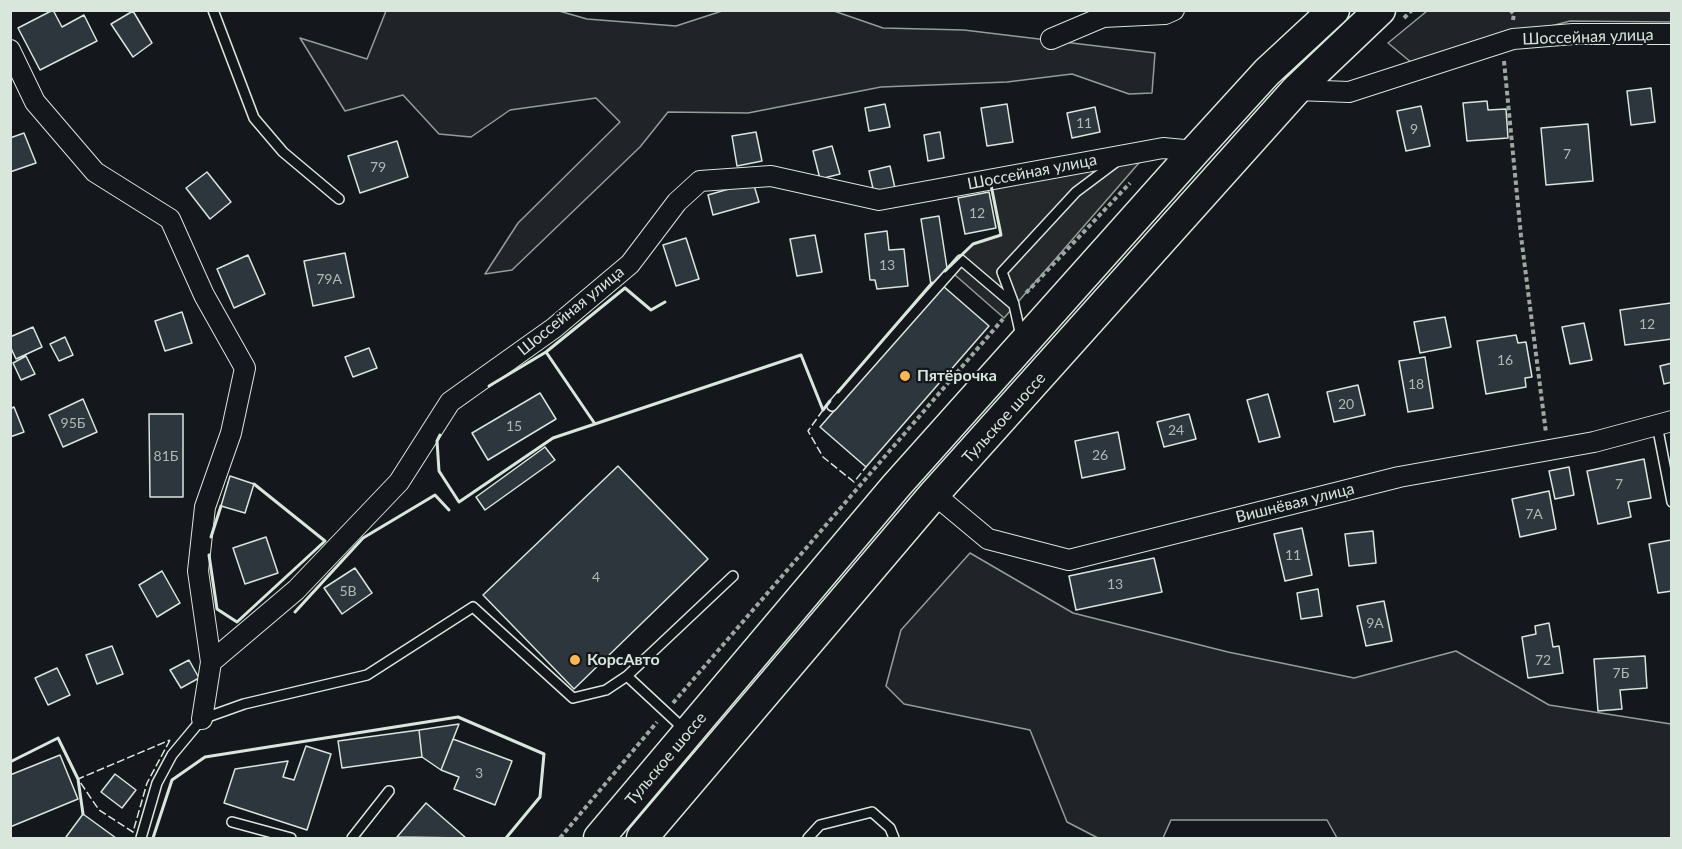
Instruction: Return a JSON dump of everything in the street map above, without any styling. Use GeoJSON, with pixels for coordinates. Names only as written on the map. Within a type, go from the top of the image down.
{"type":"FeatureCollection","features":[{"type":"Feature","properties":{"kind":"main road","name":"Тульское шоссе"},"geometry":{"type":"LineString","coordinates":[[599,838],[896,486],[1022,344],[1267,72],[1334,10]]}},
{"type":"Feature","properties":{"kind":"main road","name":"Тульское шоссе"},"geometry":{"type":"LineString","coordinates":[[642,838],[934,494],[1296,90],[1380,10]]}},
{"type":"Feature","properties":{"kind":"street"},"geometry":{"type":"LineString","coordinates":[[1051,39],[1103,17],[1165,14],[1174,10]]}},
{"type":"Feature","properties":{"kind":"street","name":"Шоссейная улица"},"geometry":{"type":"LineString","coordinates":[[1296,90],[1349,92],[1513,39],[1573,34],[1671,34]]}},
{"type":"Feature","properties":{"kind":"street"},"geometry":{"type":"LineString","coordinates":[[10,50],[35,102],[95,172],[170,219],[204,295],[244,368],[231,433],[205,507],[198,571],[211,662],[202,719]]}},
{"type":"Feature","properties":{"kind":"street","name":"Шоссейная улица"},"geometry":{"type":"LineString","coordinates":[[211,662],[296,590],[399,482],[450,402],[554,328],[630,264],[677,202],[700,181],[771,176],[879,201],[1163,148],[1195,151]]}},
{"type":"Feature","properties":{"kind":"street","name":"Вишнёвая улица"},"geometry":{"type":"LineString","coordinates":[[934,494],[988,538],[1069,560],[1399,477],[1594,442],[1664,423]]}},
{"type":"Feature","properties":{"kind":"lane"},"geometry":{"type":"LineString","coordinates":[[213,10],[254,118],[283,153],[339,199]]}},
{"type":"Feature","properties":{"kind":"lane"},"geometry":{"type":"LineString","coordinates":[[1022,344],[1014,305],[1002,272],[1076,192],[1125,155]]}},
{"type":"Feature","properties":{"kind":"lane"},"geometry":{"type":"LineString","coordinates":[[832,406],[961,260],[1014,305]]}},
{"type":"Feature","properties":{"kind":"lane"},"geometry":{"type":"LineString","coordinates":[[1664,423],[1671,502]]}},
{"type":"Feature","properties":{"kind":"lane"},"geometry":{"type":"LineString","coordinates":[[141,838],[157,783],[172,754],[202,719],[244,704],[367,675],[473,607],[573,698],[606,690],[627,676],[733,576]]}},
{"type":"Feature","properties":{"kind":"lane"},"geometry":{"type":"LineString","coordinates":[[627,676],[688,732]]}},
{"type":"Feature","properties":{"kind":"lane"},"geometry":{"type":"LineString","coordinates":[[352,838],[388,791]]}},
{"type":"Feature","properties":{"kind":"lane"},"geometry":{"type":"LineString","coordinates":[[808,838],[820,825],[872,812],[890,828],[894,838]]}},
{"type":"Feature","properties":{"kind":"lane"},"geometry":{"type":"LineString","coordinates":[[231,822],[291,838]]}},
{"type":"Feature","properties":{"kind":"path"},"geometry":{"type":"LineString","coordinates":[[1502,43],[1521,236],[1548,450]]}},
{"type":"Feature","properties":{"kind":"shaded area"},"geometry":{"type":"Polygon","coordinates":[[[831,10],[883,28],[964,30],[1155,53],[1152,93],[1129,94],[1072,74],[1007,82],[881,87],[748,113],[668,112],[640,147],[512,270],[485,274],[518,223],[620,122],[596,98],[510,110],[471,137],[439,134],[403,95],[345,111],[300,38],[367,59],[386,11],[559,11],[587,19],[676,26],[722,11],[831,10]]]}},
{"type":"Feature","properties":{"kind":"shaded area"},"geometry":{"type":"Polygon","coordinates":[[[1427,11],[1671,11],[1671,22],[1570,21],[1412,63],[1388,43],[1427,11]]]}},
{"type":"Feature","properties":{"kind":"shaded area"},"geometry":{"type":"Polygon","coordinates":[[[1145,156],[1004,318],[947,268],[973,244],[1001,235],[991,185],[1145,156]]]}},
{"type":"Feature","properties":{"kind":"shaded area"},"geometry":{"type":"Polygon","coordinates":[[[970,553],[1073,613],[1228,652],[1354,678],[1456,651],[1549,705],[1671,724],[1671,838],[1337,838],[1327,820],[1171,820],[1163,838],[1098,838],[1067,822],[1030,730],[904,704],[886,686],[901,630],[970,553]]]}},
{"type":"Feature","properties":{"kind":"building"},"geometry":{"type":"Polygon","coordinates":[[[53,10],[62,27],[84,15],[97,41],[40,70],[18,28],[53,10]]]}},
{"type":"Feature","properties":{"kind":"building"},"geometry":{"type":"Polygon","coordinates":[[[133,11],[152,43],[133,57],[111,24],[133,11]]]}},
{"type":"Feature","properties":{"kind":"building"},"geometry":{"type":"Polygon","coordinates":[[[1651,88],[1655,122],[1631,125],[1627,91],[1651,88]]]}},
{"type":"Feature","properties":{"kind":"building"},"geometry":{"type":"Polygon","coordinates":[[[1487,101],[1488,110],[1506,109],[1508,138],[1467,141],[1463,103],[1487,101]]]}},
{"type":"Feature","properties":{"kind":"building"},"geometry":{"type":"Polygon","coordinates":[[[885,104],[890,127],[869,131],[865,108],[885,104]]]}},
{"type":"Feature","properties":{"kind":"building"},"geometry":{"type":"Polygon","coordinates":[[[1007,104],[1013,142],[987,146],[981,108],[1007,104]]]}},
{"type":"Feature","properties":{"kind":"building"},"geometry":{"type":"Polygon","coordinates":[[[1421,106],[1430,146],[1406,151],[1397,111],[1421,106]]]}},
{"type":"Feature","properties":{"kind":"building"},"geometry":{"type":"Polygon","coordinates":[[[1095,107],[1100,132],[1072,138],[1067,113],[1095,107]]]}},
{"type":"Feature","properties":{"kind":"building"},"geometry":{"type":"Polygon","coordinates":[[[1588,124],[1593,181],[1546,185],[1541,128],[1588,124]]]}},
{"type":"Feature","properties":{"kind":"building"},"geometry":{"type":"Polygon","coordinates":[[[756,132],[762,161],[737,166],[732,136],[756,132]]]}},
{"type":"Feature","properties":{"kind":"building"},"geometry":{"type":"Polygon","coordinates":[[[940,132],[944,158],[928,161],[924,135],[940,132]]]}},
{"type":"Feature","properties":{"kind":"building"},"geometry":{"type":"Polygon","coordinates":[[[24,133],[36,163],[10,172],[10,138],[24,133]]]}},
{"type":"Feature","properties":{"kind":"building"},"geometry":{"type":"Polygon","coordinates":[[[397,141],[408,177],[360,193],[348,156],[397,141]]]}},
{"type":"Feature","properties":{"kind":"building"},"geometry":{"type":"Polygon","coordinates":[[[832,146],[840,174],[820,179],[813,151],[832,146]]]}},
{"type":"Feature","properties":{"kind":"building"},"geometry":{"type":"Polygon","coordinates":[[[890,166],[895,188],[874,193],[869,171],[890,166]]]}},
{"type":"Feature","properties":{"kind":"building"},"geometry":{"type":"Polygon","coordinates":[[[207,172],[231,202],[210,219],[186,188],[207,172]]]}},
{"type":"Feature","properties":{"kind":"building"},"geometry":{"type":"Polygon","coordinates":[[[753,182],[759,202],[713,215],[708,195],[753,182]]]}},
{"type":"Feature","properties":{"kind":"building"},"geometry":{"type":"Polygon","coordinates":[[[989,192],[996,228],[965,234],[958,198],[989,192]]]}},
{"type":"Feature","properties":{"kind":"building"},"geometry":{"type":"Polygon","coordinates":[[[939,216],[947,268],[931,285],[921,219],[939,216]]]}},
{"type":"Feature","properties":{"kind":"building"},"geometry":{"type":"Polygon","coordinates":[[[887,231],[889,250],[904,249],[908,286],[877,289],[875,280],[870,280],[865,234],[887,231]]]}},
{"type":"Feature","properties":{"kind":"building"},"geometry":{"type":"Polygon","coordinates":[[[815,235],[822,272],[797,276],[790,239],[815,235]]]}},
{"type":"Feature","properties":{"kind":"building"},"geometry":{"type":"Polygon","coordinates":[[[686,238],[699,279],[676,286],[663,245],[686,238]]]}},
{"type":"Feature","properties":{"kind":"building"},"geometry":{"type":"Polygon","coordinates":[[[345,253],[354,297],[313,306],[304,261],[345,253]]]}},
{"type":"Feature","properties":{"kind":"building"},"geometry":{"type":"Polygon","coordinates":[[[248,255],[265,294],[234,308],[217,269],[248,255]]]}},
{"type":"Feature","properties":{"kind":"building","name":"Пятёрочка"},"geometry":{"type":"Polygon","coordinates":[[[943,286],[989,326],[866,467],[820,427],[943,286]]]}},
{"type":"Feature","properties":{"kind":"building"},"geometry":{"type":"Polygon","coordinates":[[[1671,303],[1672,339],[1625,345],[1620,310],[1671,303]]]}},
{"type":"Feature","properties":{"kind":"building"},"geometry":{"type":"Polygon","coordinates":[[[182,312],[192,343],[165,351],[155,321],[182,312]]]}},
{"type":"Feature","properties":{"kind":"building"},"geometry":{"type":"Polygon","coordinates":[[[1445,317],[1451,347],[1420,353],[1414,322],[1445,317]]]}},
{"type":"Feature","properties":{"kind":"building"},"geometry":{"type":"Polygon","coordinates":[[[1584,323],[1592,360],[1570,364],[1562,327],[1584,323]]]}},
{"type":"Feature","properties":{"kind":"building"},"geometry":{"type":"Polygon","coordinates":[[[33,327],[42,347],[16,359],[10,346],[10,337],[33,327]]]}},
{"type":"Feature","properties":{"kind":"building"},"geometry":{"type":"Polygon","coordinates":[[[1516,335],[1518,343],[1526,342],[1532,377],[1525,378],[1526,387],[1486,394],[1477,341],[1516,335]]]}},
{"type":"Feature","properties":{"kind":"building"},"geometry":{"type":"Polygon","coordinates":[[[65,337],[73,355],[59,361],[50,344],[65,337]]]}},
{"type":"Feature","properties":{"kind":"building"},"geometry":{"type":"Polygon","coordinates":[[[369,348],[377,368],[353,377],[345,357],[369,348]]]}},
{"type":"Feature","properties":{"kind":"building"},"geometry":{"type":"Polygon","coordinates":[[[26,356],[35,374],[21,380],[13,363],[26,356]]]}},
{"type":"Feature","properties":{"kind":"building"},"geometry":{"type":"Polygon","coordinates":[[[1425,357],[1433,408],[1408,412],[1399,361],[1425,357]]]}},
{"type":"Feature","properties":{"kind":"building"},"geometry":{"type":"Polygon","coordinates":[[[1672,363],[1672,382],[1664,384],[1660,366],[1672,363]]]}},
{"type":"Feature","properties":{"kind":"building"},"geometry":{"type":"Polygon","coordinates":[[[1358,385],[1365,415],[1334,422],[1327,392],[1358,385]]]}},
{"type":"Feature","properties":{"kind":"building"},"geometry":{"type":"Polygon","coordinates":[[[540,393],[556,419],[488,460],[472,433],[540,393]]]}},
{"type":"Feature","properties":{"kind":"building"},"geometry":{"type":"Polygon","coordinates":[[[1268,394],[1280,437],[1259,442],[1247,400],[1268,394]]]}},
{"type":"Feature","properties":{"kind":"building"},"geometry":{"type":"Polygon","coordinates":[[[83,399],[97,432],[63,447],[49,415],[83,399]]]}},
{"type":"Feature","properties":{"kind":"building"},"geometry":{"type":"Polygon","coordinates":[[[14,407],[24,432],[10,437],[10,409],[14,407]]]}},
{"type":"Feature","properties":{"kind":"building"},"geometry":{"type":"Polygon","coordinates":[[[149,414],[183,414],[183,497],[150,497],[149,414]]]}},
{"type":"Feature","properties":{"kind":"building"},"geometry":{"type":"Polygon","coordinates":[[[1189,414],[1196,439],[1164,447],[1157,422],[1189,414]]]}},
{"type":"Feature","properties":{"kind":"building"},"geometry":{"type":"Polygon","coordinates":[[[1118,432],[1125,469],[1082,478],[1075,441],[1118,432]]]}},
{"type":"Feature","properties":{"kind":"building"},"geometry":{"type":"Polygon","coordinates":[[[545,447],[555,460],[485,510],[476,497],[545,447]]]}},
{"type":"Feature","properties":{"kind":"building"},"geometry":{"type":"Polygon","coordinates":[[[1644,459],[1651,498],[1628,502],[1631,517],[1598,524],[1587,471],[1644,459]]]}},
{"type":"Feature","properties":{"kind":"building"},"geometry":{"type":"Polygon","coordinates":[[[618,466],[708,559],[574,689],[483,595],[618,466]]]}},
{"type":"Feature","properties":{"kind":"building"},"geometry":{"type":"Polygon","coordinates":[[[1569,467],[1574,495],[1555,499],[1549,471],[1569,467]]]}},
{"type":"Feature","properties":{"kind":"building"},"geometry":{"type":"Polygon","coordinates":[[[230,476],[254,484],[245,513],[221,506],[230,476]]]}},
{"type":"Feature","properties":{"kind":"building"},"geometry":{"type":"Polygon","coordinates":[[[1549,491],[1556,529],[1520,537],[1512,499],[1549,491]]]}},
{"type":"Feature","properties":{"kind":"building"},"geometry":{"type":"Polygon","coordinates":[[[1302,528],[1312,575],[1285,581],[1274,534],[1302,528]]]}},
{"type":"Feature","properties":{"kind":"building"},"geometry":{"type":"Polygon","coordinates":[[[1373,531],[1376,563],[1349,566],[1345,534],[1373,531]]]}},
{"type":"Feature","properties":{"kind":"building"},"geometry":{"type":"Polygon","coordinates":[[[266,537],[278,573],[245,584],[233,548],[266,537]]]}},
{"type":"Feature","properties":{"kind":"building"},"geometry":{"type":"Polygon","coordinates":[[[1671,540],[1672,591],[1658,593],[1649,544],[1671,540]]]}},
{"type":"Feature","properties":{"kind":"building"},"geometry":{"type":"Polygon","coordinates":[[[1154,558],[1162,592],[1076,610],[1069,576],[1154,558]]]}},
{"type":"Feature","properties":{"kind":"building"},"geometry":{"type":"Polygon","coordinates":[[[355,568],[372,593],[342,614],[324,588],[355,568]]]}},
{"type":"Feature","properties":{"kind":"building"},"geometry":{"type":"Polygon","coordinates":[[[162,571],[180,603],[157,617],[139,585],[162,571]]]}},
{"type":"Feature","properties":{"kind":"building"},"geometry":{"type":"Polygon","coordinates":[[[1318,589],[1322,616],[1301,619],[1297,593],[1318,589]]]}},
{"type":"Feature","properties":{"kind":"building"},"geometry":{"type":"Polygon","coordinates":[[[1384,601],[1392,641],[1366,646],[1357,606],[1384,601]]]}},
{"type":"Feature","properties":{"kind":"building"},"geometry":{"type":"Polygon","coordinates":[[[1549,623],[1553,647],[1559,646],[1563,673],[1528,678],[1522,637],[1536,634],[1535,626],[1549,623]]]}},
{"type":"Feature","properties":{"kind":"building"},"geometry":{"type":"Polygon","coordinates":[[[112,646],[123,674],[97,684],[86,655],[112,646]]]}},
{"type":"Feature","properties":{"kind":"building"},"geometry":{"type":"Polygon","coordinates":[[[1645,656],[1647,688],[1620,690],[1622,709],[1598,711],[1594,659],[1645,656]]]}},
{"type":"Feature","properties":{"kind":"building"},"geometry":{"type":"Polygon","coordinates":[[[189,660],[199,678],[181,688],[170,670],[189,660]]]}},
{"type":"Feature","properties":{"kind":"building"},"geometry":{"type":"Polygon","coordinates":[[[57,668],[70,695],[48,705],[35,678],[57,668]]]}},
{"type":"Feature","properties":{"kind":"building"},"geometry":{"type":"Polygon","coordinates":[[[459,724],[441,770],[422,757],[419,730],[459,724]]]}},
{"type":"Feature","properties":{"kind":"building"},"geometry":{"type":"Polygon","coordinates":[[[419,730],[422,757],[342,768],[338,741],[419,730]]]}},
{"type":"Feature","properties":{"kind":"building"},"geometry":{"type":"Polygon","coordinates":[[[453,739],[512,761],[495,805],[454,789],[459,777],[441,770],[453,739]]]}},
{"type":"Feature","properties":{"kind":"building"},"geometry":{"type":"Polygon","coordinates":[[[306,746],[331,754],[307,830],[224,803],[235,769],[288,761],[283,777],[294,780],[306,746]]]}},
{"type":"Feature","properties":{"kind":"building"},"geometry":{"type":"Polygon","coordinates":[[[60,755],[78,799],[10,827],[10,775],[60,755]]]}},
{"type":"Feature","properties":{"kind":"building"},"geometry":{"type":"Polygon","coordinates":[[[115,774],[136,790],[122,808],[101,792],[115,774]]]}},
{"type":"Feature","properties":{"kind":"building"},"geometry":{"type":"Polygon","coordinates":[[[426,803],[466,838],[397,837],[426,803]]]}},
{"type":"Feature","properties":{"kind":"building"},"geometry":{"type":"Polygon","coordinates":[[[83,814],[116,838],[66,837],[83,814]]]}},
{"type":"Feature","properties":{"kind":"fence"},"geometry":{"type":"LineString","coordinates":[[823,410],[808,431],[823,457],[854,482],[866,467]]}},
{"type":"Feature","properties":{"kind":"fence"},"geometry":{"type":"LineString","coordinates":[[170,740],[147,783],[133,832],[99,810],[78,779],[170,740]]}},
{"type":"Feature","properties":{"kind":"wall"},"geometry":{"type":"LineString","coordinates":[[945,271],[973,244],[1001,235],[991,185]]}},
{"type":"Feature","properties":{"kind":"wall"},"geometry":{"type":"LineString","coordinates":[[838,392],[932,283]]}},
{"type":"Feature","properties":{"kind":"wall"},"geometry":{"type":"LineString","coordinates":[[489,386],[546,352],[625,288],[651,310],[665,302]]}},
{"type":"Feature","properties":{"kind":"wall"},"geometry":{"type":"LineString","coordinates":[[546,352],[595,424]]}},
{"type":"Feature","properties":{"kind":"wall"},"geometry":{"type":"LineString","coordinates":[[440,435],[437,441],[439,471],[459,502],[553,438],[801,355],[823,410],[830,401]]}},
{"type":"Feature","properties":{"kind":"wall"},"geometry":{"type":"LineString","coordinates":[[209,555],[217,609],[237,622],[325,541],[254,484]]}},
{"type":"Feature","properties":{"kind":"wall"},"geometry":{"type":"LineString","coordinates":[[295,612],[363,538],[435,495],[449,510]]}},
{"type":"Feature","properties":{"kind":"wall"},"geometry":{"type":"LineString","coordinates":[[211,537],[221,506]]}},
{"type":"Feature","properties":{"kind":"wall"},"geometry":{"type":"LineString","coordinates":[[153,838],[172,780],[205,757],[458,717],[544,754],[540,797],[506,838]]}},
{"type":"Feature","properties":{"kind":"wall"},"geometry":{"type":"LineString","coordinates":[[10,762],[58,738],[78,779],[83,814]]}},
{"type":"Feature","properties":{"kind":"place","name":"Пятёрочка"},"geometry":{"type":"Point","coordinates":[905,376]}},
{"type":"Feature","properties":{"kind":"place","name":"КорсАвто"},"geometry":{"type":"Point","coordinates":[575,660]}}]}
